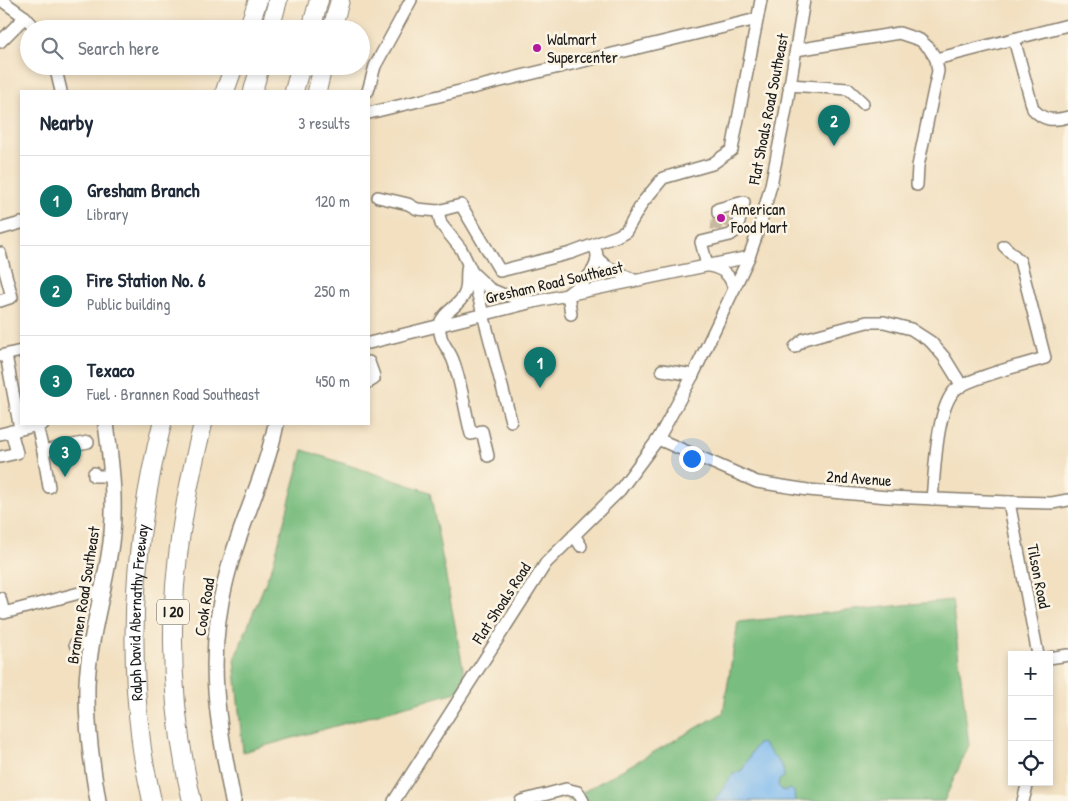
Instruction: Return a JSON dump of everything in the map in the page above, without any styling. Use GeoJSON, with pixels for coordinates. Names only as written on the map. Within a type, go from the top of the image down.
{"type":"FeatureCollection","features":[{"type":"Feature","properties":{"kind":"highway"},"geometry":{"type":"LineString","coordinates":[[251,20],[258,0]]}},
{"type":"Feature","properties":{"kind":"highway"},"geometry":{"type":"LineString","coordinates":[[272,20],[278,0]]}},
{"type":"Feature","properties":{"kind":"highway"},"geometry":{"type":"LineString","coordinates":[[313,20],[319,0]]}},
{"type":"Feature","properties":{"kind":"highway"},"geometry":{"type":"LineString","coordinates":[[334,20],[340,0]]}},
{"type":"Feature","properties":{"kind":"highway"},"geometry":{"type":"LineString","coordinates":[[225,90],[231,75]]}},
{"type":"Feature","properties":{"kind":"highway"},"geometry":{"type":"LineString","coordinates":[[253,90],[257,75]]}},
{"type":"Feature","properties":{"kind":"highway"},"geometry":{"type":"LineString","coordinates":[[294,90],[298,75]]}},
{"type":"Feature","properties":{"kind":"highway"},"geometry":{"type":"LineString","coordinates":[[317,90],[321,75]]}},
{"type":"Feature","properties":{"kind":"highway","name":"Ralph David Abernathy Freeway"},"geometry":{"type":"LineString","coordinates":[[152,801],[141,742],[133,636],[135,582],[145,503],[162,425]]}},
{"type":"Feature","properties":{"kind":"highway","name":"Ralph David Abernathy Freeway"},"geometry":{"type":"LineString","coordinates":[[192,801],[185,771],[172,652],[176,569],[181,529],[203,425]]}},
{"type":"Feature","properties":{"kind":"main road","name":"Brannen Road Southeast"},"geometry":{"type":"LineString","coordinates":[[98,801],[88,743],[88,684],[91,644],[110,556],[112,533],[112,476],[106,425]]}},
{"type":"Feature","properties":{"kind":"main road","name":"Cook Road"},"geometry":{"type":"LineString","coordinates":[[234,801],[219,729],[216,702],[214,672],[217,629],[226,578],[263,471],[276,425]]}},
{"type":"Feature","properties":{"kind":"street"},"geometry":{"type":"LineString","coordinates":[[1,0],[28,20]]}},
{"type":"Feature","properties":{"kind":"street"},"geometry":{"type":"LineString","coordinates":[[368,90],[375,66],[411,0]]}},
{"type":"Feature","properties":{"kind":"street"},"geometry":{"type":"LineString","coordinates":[[378,197],[408,204],[417,209],[438,211],[461,205],[500,271],[545,261],[594,245],[626,231],[644,202],[663,178],[712,164],[732,150],[761,0]]}},
{"type":"Feature","properties":{"kind":"street","name":"Flat Shoals Road Southeast"},"geometry":{"type":"LineString","coordinates":[[658,439],[734,289],[762,218],[771,185],[804,0]]}},
{"type":"Feature","properties":{"kind":"street"},"geometry":{"type":"LineString","coordinates":[[22,20],[25,17]]}},
{"type":"Feature","properties":{"kind":"street"},"geometry":{"type":"LineString","coordinates":[[370,112],[757,19]]}},
{"type":"Feature","properties":{"kind":"street"},"geometry":{"type":"LineString","coordinates":[[0,42],[20,22]]}},
{"type":"Feature","properties":{"kind":"street"},"geometry":{"type":"LineString","coordinates":[[936,59],[1068,25]]}},
{"type":"Feature","properties":{"kind":"street"},"geometry":{"type":"LineString","coordinates":[[796,50],[899,33],[920,40],[929,48],[936,59],[938,71],[918,166],[917,185]]}},
{"type":"Feature","properties":{"kind":"street"},"geometry":{"type":"LineString","coordinates":[[1014,39],[1033,109],[1038,114],[1051,120],[1068,117]]}},
{"type":"Feature","properties":{"kind":"street"},"geometry":{"type":"LineString","coordinates":[[57,75],[61,90]]}},
{"type":"Feature","properties":{"kind":"street"},"geometry":{"type":"LineString","coordinates":[[789,85],[848,89],[862,104]]}},
{"type":"Feature","properties":{"kind":"street"},"geometry":{"type":"LineString","coordinates":[[718,213],[718,209],[731,208],[744,202],[737,230],[730,235],[721,233],[701,242],[707,265],[719,268],[726,273],[731,279],[734,289]]}},
{"type":"Feature","properties":{"kind":"street"},"geometry":{"type":"LineString","coordinates":[[438,211],[441,224],[461,248],[470,268],[511,422]]}},
{"type":"Feature","properties":{"kind":"street"},"geometry":{"type":"LineString","coordinates":[[740,219],[762,218]]}},
{"type":"Feature","properties":{"kind":"street"},"geometry":{"type":"LineString","coordinates":[[0,230],[20,223]]}},
{"type":"Feature","properties":{"kind":"street"},"geometry":{"type":"LineString","coordinates":[[594,245],[597,258],[606,266],[634,280]]}},
{"type":"Feature","properties":{"kind":"street"},"geometry":{"type":"LineString","coordinates":[[932,499],[939,431],[946,407],[954,391],[983,377],[1046,358],[1020,261],[1004,246]]}},
{"type":"Feature","properties":{"kind":"street"},"geometry":{"type":"LineString","coordinates":[[0,253],[12,297],[0,301]]}},
{"type":"Feature","properties":{"kind":"street","name":"Gresham Road Southeast"},"geometry":{"type":"LineString","coordinates":[[370,344],[533,302],[748,257]]}},
{"type":"Feature","properties":{"kind":"street"},"geometry":{"type":"LineString","coordinates":[[571,314],[568,294],[591,272],[597,258]]}},
{"type":"Feature","properties":{"kind":"street"},"geometry":{"type":"LineString","coordinates":[[470,268],[490,289],[533,302]]}},
{"type":"Feature","properties":{"kind":"street"},"geometry":{"type":"LineString","coordinates":[[470,268],[466,272],[467,284],[464,295],[442,320],[440,326],[443,344],[452,358],[471,434],[482,431],[488,456]]}},
{"type":"Feature","properties":{"kind":"street"},"geometry":{"type":"LineString","coordinates":[[795,347],[804,338],[867,322],[884,322],[911,329],[931,342],[944,357],[962,386]]}},
{"type":"Feature","properties":{"kind":"street"},"geometry":{"type":"LineString","coordinates":[[0,457],[17,453],[11,431],[17,388],[3,355],[20,351]]}},
{"type":"Feature","properties":{"kind":"street"},"geometry":{"type":"LineString","coordinates":[[370,365],[374,376],[374,379],[370,381]]}},
{"type":"Feature","properties":{"kind":"street"},"geometry":{"type":"LineString","coordinates":[[662,370],[692,375]]}},
{"type":"Feature","properties":{"kind":"street"},"geometry":{"type":"LineString","coordinates":[[11,431],[36,425]]}},
{"type":"Feature","properties":{"kind":"street"},"geometry":{"type":"LineString","coordinates":[[40,425],[49,487]]}},
{"type":"Feature","properties":{"kind":"street","name":"2nd Avenue"},"geometry":{"type":"LineString","coordinates":[[658,439],[757,482],[832,493],[932,499],[1052,503],[1068,500]]}},
{"type":"Feature","properties":{"kind":"street","name":"Flat Shoals Road"},"geometry":{"type":"LineString","coordinates":[[394,801],[546,563],[620,490],[658,439]]}},
{"type":"Feature","properties":{"kind":"street"},"geometry":{"type":"LineString","coordinates":[[43,451],[88,442]]}},
{"type":"Feature","properties":{"kind":"street"},"geometry":{"type":"LineString","coordinates":[[91,476],[112,476]]}},
{"type":"Feature","properties":{"kind":"street","name":"Tilson Road"},"geometry":{"type":"LineString","coordinates":[[1009,502],[1037,651]]}},
{"type":"Feature","properties":{"kind":"street"},"geometry":{"type":"LineString","coordinates":[[574,535],[582,546]]}},
{"type":"Feature","properties":{"kind":"street"},"geometry":{"type":"LineString","coordinates":[[0,598],[2,614],[70,601],[83,592],[101,593]]}},
{"type":"Feature","properties":{"kind":"street"},"geometry":{"type":"LineString","coordinates":[[75,644],[91,644]]}},
{"type":"Feature","properties":{"kind":"street"},"geometry":{"type":"LineString","coordinates":[[1053,657],[1068,655]]}},
{"type":"Feature","properties":{"kind":"street"},"geometry":{"type":"LineString","coordinates":[[1023,801],[1027,786]]}},
{"type":"Feature","properties":{"kind":"street"},"geometry":{"type":"LineString","coordinates":[[521,801],[566,789],[578,792],[583,801]]}},
{"type":"Feature","properties":{"kind":"green space"},"geometry":{"type":"Polygon","coordinates":[[[303,450],[430,492],[467,689],[243,752],[234,660],[273,564],[303,450]]]}},
{"type":"Feature","properties":{"kind":"green space"},"geometry":{"type":"Polygon","coordinates":[[[952,600],[969,745],[944,801],[567,801],[723,713],[738,622],[952,600]]]}},
{"type":"Feature","properties":{"kind":"water"},"geometry":{"type":"Polygon","coordinates":[[[760,743],[764,745],[783,767],[784,777],[779,780],[778,786],[783,791],[791,789],[794,792],[795,801],[714,801],[732,775],[742,770],[756,745],[760,743]]]}},
{"type":"Feature","properties":{"kind":"tunnel"},"geometry":{"type":"LineString","coordinates":[[727,227],[731,210]]}},
{"type":"Feature","properties":{"kind":"tunnel"},"geometry":{"type":"LineString","coordinates":[[716,230],[718,213]]}},
{"type":"Feature","properties":{"kind":"place","name":"Walmart Supercenter"},"geometry":{"type":"Point","coordinates":[537,48]}},
{"type":"Feature","properties":{"kind":"place","name":"Fire Station No. 6"},"geometry":{"type":"Point","coordinates":[834,146]}},
{"type":"Feature","properties":{"kind":"place","name":"American Food Mart"},"geometry":{"type":"Point","coordinates":[721,218]}},
{"type":"Feature","properties":{"kind":"place","name":"Gresham Branch"},"geometry":{"type":"Point","coordinates":[540,388]}},
{"type":"Feature","properties":{"kind":"place","name":"Texaco"},"geometry":{"type":"Point","coordinates":[65,477]}}]}
